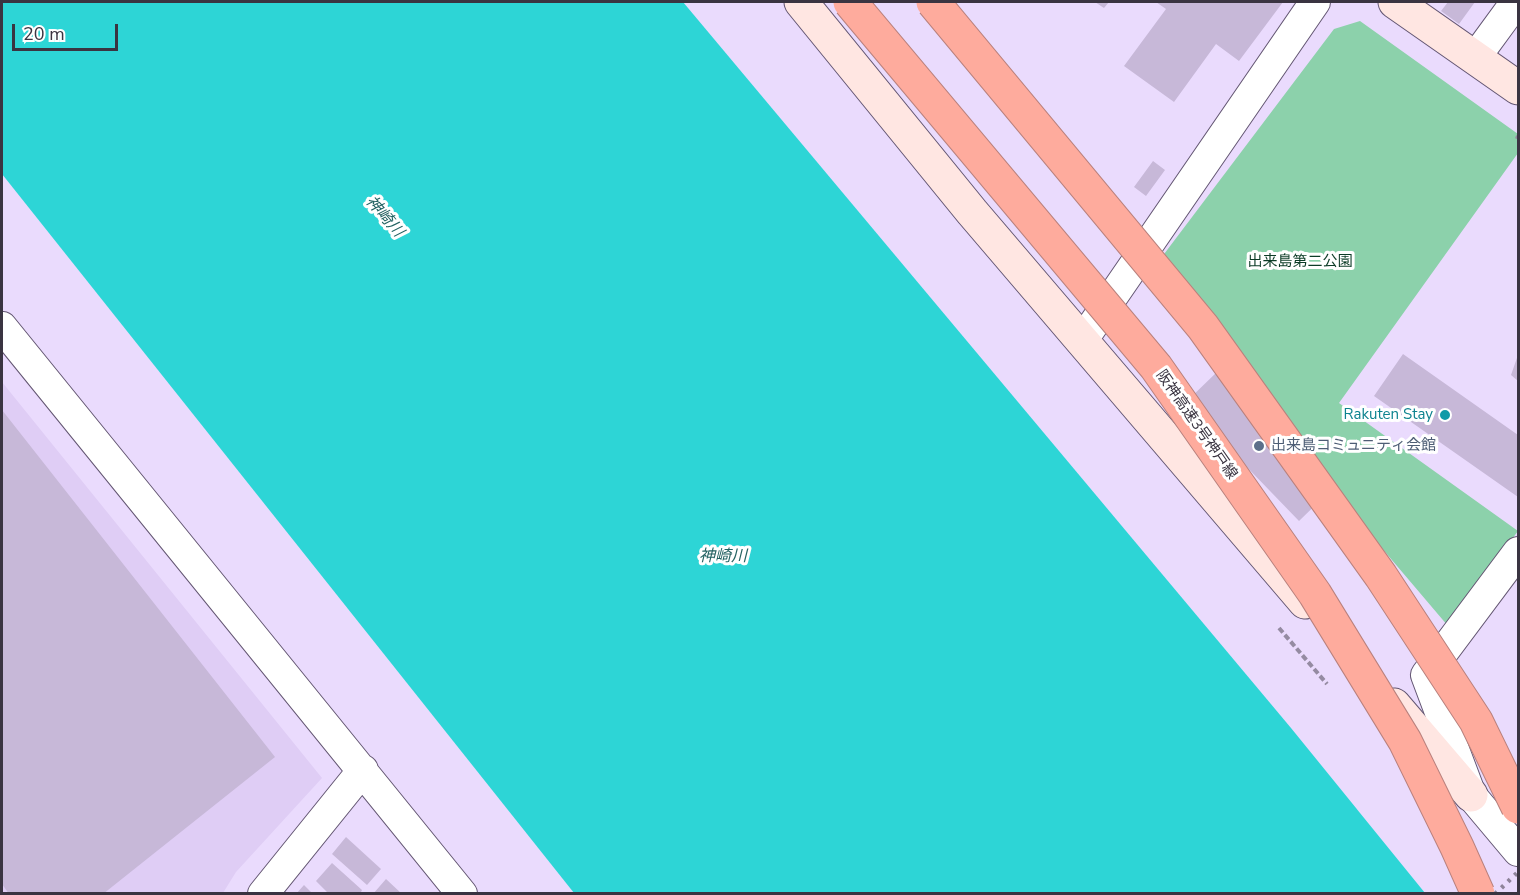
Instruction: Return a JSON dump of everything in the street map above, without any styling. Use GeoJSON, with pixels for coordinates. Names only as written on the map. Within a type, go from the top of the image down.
{"type":"FeatureCollection","features":[{"type":"Feature","properties":{"kind":"highway","name":"阪神高速3号神戸線"},"geometry":{"type":"LineString","coordinates":[[850,2],[1156,367],[1315,594],[1393,721],[1405,741],[1478,894]]}},
{"type":"Feature","properties":{"kind":"highway"},"geometry":{"type":"LineString","coordinates":[[933,2],[1203,327],[1381,576],[1476,721],[1518,807]]}},
{"type":"Feature","properties":{"kind":"street"},"geometry":{"type":"LineString","coordinates":[[801,2],[972,212],[1518,851]]}},
{"type":"Feature","properties":{"kind":"street"},"geometry":{"type":"LineString","coordinates":[[1082,341],[1315,2]]}},
{"type":"Feature","properties":{"kind":"street"},"geometry":{"type":"LineString","coordinates":[[1395,2],[1518,88]]}},
{"type":"Feature","properties":{"kind":"street"},"geometry":{"type":"LineString","coordinates":[[1475,58],[1516,2]]}},
{"type":"Feature","properties":{"kind":"street"},"geometry":{"type":"LineString","coordinates":[[2,327],[462,894]]}},
{"type":"Feature","properties":{"kind":"street"},"geometry":{"type":"LineString","coordinates":[[1471,795],[1426,675],[1518,552]]}},
{"type":"Feature","properties":{"kind":"street"},"geometry":{"type":"LineString","coordinates":[[262,894],[363,770]]}},
{"type":"Feature","properties":{"kind":"shaded area"},"geometry":{"type":"Polygon","coordinates":[[[2,382],[322,778],[236,872],[223,893],[2,893],[2,382]]]}},
{"type":"Feature","properties":{"kind":"green space","name":"出来島第二公園"},"geometry":{"type":"Polygon","coordinates":[[[1360,21],[1518,134],[1518,153],[1339,403],[1518,531],[1448,626],[1149,274],[1334,29],[1360,21]]]}},
{"type":"Feature","properties":{"kind":"water","name":"神崎川"},"geometry":{"type":"Polygon","coordinates":[[[2,2],[683,2],[1291,728],[1425,893],[574,893],[2,174],[2,2]]]}},
{"type":"Feature","properties":{"kind":"building"},"geometry":{"type":"Polygon","coordinates":[[[1095,2],[1109,2],[1104,8],[1095,2]]]}},
{"type":"Feature","properties":{"kind":"building"},"geometry":{"type":"Polygon","coordinates":[[[1156,2],[1283,2],[1239,61],[1216,44],[1174,102],[1124,66],[1166,9],[1156,2]]]}},
{"type":"Feature","properties":{"kind":"building"},"geometry":{"type":"Polygon","coordinates":[[[1448,2],[1475,2],[1459,24],[1441,11],[1448,2]]]}},
{"type":"Feature","properties":{"kind":"building"},"geometry":{"type":"Polygon","coordinates":[[[1153,161],[1165,170],[1146,196],[1134,187],[1153,161]]]}},
{"type":"Feature","properties":{"kind":"building","name":"Rakuten Stay"},"geometry":{"type":"Polygon","coordinates":[[[1403,354],[1518,435],[1518,497],[1374,396],[1403,354]]]}},
{"type":"Feature","properties":{"kind":"building"},"geometry":{"type":"Polygon","coordinates":[[[1518,355],[1518,381],[1511,375],[1518,355]]]}},
{"type":"Feature","properties":{"kind":"building","name":"出来島コミュニティ会館"},"geometry":{"type":"Polygon","coordinates":[[[1219,370],[1333,488],[1299,521],[1185,403],[1219,370]]]}},
{"type":"Feature","properties":{"kind":"building"},"geometry":{"type":"Polygon","coordinates":[[[2,410],[275,757],[103,894],[9,894],[2,884],[2,410]]]}},
{"type":"Feature","properties":{"kind":"building"},"geometry":{"type":"Polygon","coordinates":[[[346,837],[381,869],[367,885],[332,854],[346,837]]]}},
{"type":"Feature","properties":{"kind":"building"},"geometry":{"type":"Polygon","coordinates":[[[332,863],[362,890],[360,894],[329,894],[316,881],[332,863]]]}},
{"type":"Feature","properties":{"kind":"building"},"geometry":{"type":"Polygon","coordinates":[[[386,879],[402,894],[373,894],[386,879]]]}},
{"type":"Feature","properties":{"kind":"building"},"geometry":{"type":"Polygon","coordinates":[[[304,885],[313,894],[296,894],[304,885]]]}},
{"type":"Feature","properties":{"kind":"railway"},"geometry":{"type":"LineString","coordinates":[[1495,894],[1518,872]]}},
{"type":"Feature","properties":{"kind":"place","name":"Rakuten Stay"},"geometry":{"type":"Point","coordinates":[1445,415]}},
{"type":"Feature","properties":{"kind":"place","name":"出来島コミュニティ会館"},"geometry":{"type":"Point","coordinates":[1259,446]}}]}
